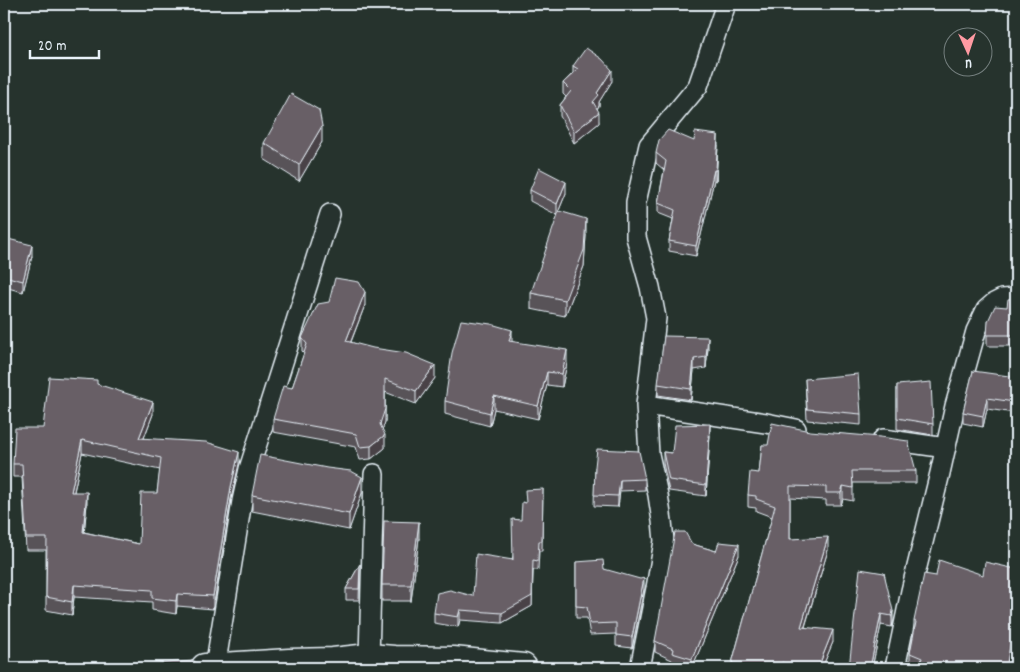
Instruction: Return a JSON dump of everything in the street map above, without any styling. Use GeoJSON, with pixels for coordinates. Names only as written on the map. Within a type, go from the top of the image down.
{"type":"FeatureCollection","features":[{"type":"Feature","properties":{"kind":"street"},"geometry":{"type":"LineString","coordinates":[[640,668],[664,541],[658,495],[649,454],[646,405],[656,318],[650,287],[636,237],[636,202],[649,145],[698,86],[726,4]]}},
{"type":"Feature","properties":{"kind":"street"},"geometry":{"type":"LineString","coordinates":[[215,668],[242,501],[249,469],[330,214]]}},
{"type":"Feature","properties":{"kind":"street"},"geometry":{"type":"LineString","coordinates":[[895,668],[911,590],[955,406],[976,331],[986,310],[994,303],[1002,299],[1016,298]]}},
{"type":"Feature","properties":{"kind":"street"},"geometry":{"type":"LineString","coordinates":[[646,405],[766,423],[811,432]]}},
{"type":"Feature","properties":{"kind":"street"},"geometry":{"type":"LineString","coordinates":[[864,437],[946,448]]}},
{"type":"Feature","properties":{"kind":"street"},"geometry":{"type":"LineString","coordinates":[[369,658],[374,474]]}},
{"type":"Feature","properties":{"kind":"street"},"geometry":{"type":"LineString","coordinates":[[205,668],[333,662],[369,658],[453,661],[523,668]]}},
{"type":"Feature","properties":{"kind":"building"},"geometry":{"type":"Polygon","coordinates":[[[586,48],[602,59],[612,70],[597,93],[599,95],[593,102],[599,112],[574,132],[560,105],[571,91],[563,83],[578,69],[573,66],[586,48]]]}},
{"type":"Feature","properties":{"kind":"building"},"geometry":{"type":"Polygon","coordinates":[[[291,94],[319,110],[322,126],[299,165],[264,143],[291,94]]]}},
{"type":"Feature","properties":{"kind":"building"},"geometry":{"type":"Polygon","coordinates":[[[668,130],[694,141],[695,132],[718,135],[716,170],[714,170],[696,246],[669,241],[675,210],[658,203],[666,161],[656,153],[659,140],[668,130]]]}},
{"type":"Feature","properties":{"kind":"building"},"geometry":{"type":"Polygon","coordinates":[[[539,168],[566,182],[557,204],[530,190],[539,168]]]}},
{"type":"Feature","properties":{"kind":"building"},"geometry":{"type":"Polygon","coordinates":[[[559,211],[586,219],[584,250],[565,300],[531,293],[559,211]]]}},
{"type":"Feature","properties":{"kind":"building"},"geometry":{"type":"Polygon","coordinates":[[[4,238],[32,245],[23,281],[4,276],[4,238]]]}},
{"type":"Feature","properties":{"kind":"building"},"geometry":{"type":"Polygon","coordinates":[[[335,278],[359,282],[365,292],[346,341],[373,348],[406,353],[435,365],[416,391],[385,379],[385,409],[380,424],[385,435],[371,446],[360,447],[356,434],[273,419],[283,386],[292,388],[307,344],[302,338],[318,304],[329,302],[335,278]]]}},
{"type":"Feature","properties":{"kind":"building"},"geometry":{"type":"Polygon","coordinates":[[[1016,298],[1016,335],[987,335],[988,321],[995,306],[1007,307],[1008,299],[1016,298]]]}},
{"type":"Feature","properties":{"kind":"building"},"geometry":{"type":"Polygon","coordinates":[[[461,320],[491,324],[512,330],[509,341],[567,350],[562,374],[547,372],[538,406],[494,396],[490,413],[445,401],[452,353],[461,320]]]}},
{"type":"Feature","properties":{"kind":"building"},"geometry":{"type":"Polygon","coordinates":[[[664,336],[708,337],[706,357],[694,359],[691,389],[658,384],[664,336]]]}},
{"type":"Feature","properties":{"kind":"building"},"geometry":{"type":"Polygon","coordinates":[[[973,371],[1016,377],[1014,402],[987,398],[983,416],[963,412],[973,371]]]}},
{"type":"Feature","properties":{"kind":"building"},"geometry":{"type":"Polygon","coordinates":[[[858,374],[861,414],[807,409],[805,379],[858,374]]]}},
{"type":"Feature","properties":{"kind":"building"},"geometry":{"type":"Polygon","coordinates":[[[49,377],[97,380],[97,384],[153,402],[139,438],[206,442],[239,452],[231,487],[213,596],[177,594],[176,601],[152,598],[152,590],[74,585],[72,602],[46,597],[47,538],[26,538],[22,464],[13,464],[15,428],[43,428],[49,377]],[[82,440],[71,492],[87,492],[83,532],[139,544],[141,493],[157,493],[161,458],[82,440]]]}},
{"type":"Feature","properties":{"kind":"building"},"geometry":{"type":"Polygon","coordinates":[[[931,382],[933,424],[897,418],[897,385],[931,382]]]}},
{"type":"Feature","properties":{"kind":"building"},"geometry":{"type":"Polygon","coordinates":[[[772,423],[810,431],[908,441],[916,471],[852,471],[853,488],[843,486],[841,493],[826,493],[826,487],[790,486],[790,539],[828,537],[801,627],[833,630],[818,668],[794,668],[782,662],[780,668],[761,668],[732,663],[775,506],[756,499],[756,496],[748,495],[750,472],[759,473],[762,445],[768,445],[772,423]]]}},
{"type":"Feature","properties":{"kind":"building"},"geometry":{"type":"Polygon","coordinates":[[[710,424],[706,485],[669,480],[663,452],[672,453],[675,425],[710,424]]]}},
{"type":"Feature","properties":{"kind":"building"},"geometry":{"type":"Polygon","coordinates":[[[597,449],[639,451],[645,479],[620,480],[618,496],[594,495],[597,449]]]}},
{"type":"Feature","properties":{"kind":"building"},"geometry":{"type":"Polygon","coordinates":[[[260,455],[351,471],[362,477],[349,514],[252,495],[260,455]]]}},
{"type":"Feature","properties":{"kind":"building"},"geometry":{"type":"Polygon","coordinates":[[[543,489],[542,541],[539,541],[538,561],[533,560],[532,596],[502,613],[460,610],[458,617],[434,613],[437,593],[450,590],[473,596],[476,554],[513,560],[512,519],[521,520],[522,502],[526,503],[525,490],[543,489]]]}},
{"type":"Feature","properties":{"kind":"building"},"geometry":{"type":"Polygon","coordinates":[[[1016,502],[1016,534],[1013,534],[1016,502]]]}},
{"type":"Feature","properties":{"kind":"building"},"geometry":{"type":"Polygon","coordinates":[[[384,521],[419,522],[411,585],[382,585],[384,521]]]}},
{"type":"Feature","properties":{"kind":"building"},"geometry":{"type":"Polygon","coordinates":[[[675,532],[685,532],[692,544],[716,551],[719,542],[739,544],[692,659],[672,653],[673,649],[655,641],[675,532]]]}},
{"type":"Feature","properties":{"kind":"building"},"geometry":{"type":"Polygon","coordinates":[[[603,560],[604,569],[640,579],[644,578],[632,637],[616,635],[616,623],[590,624],[587,607],[576,606],[576,562],[603,560]]]}},
{"type":"Feature","properties":{"kind":"building"},"geometry":{"type":"Polygon","coordinates":[[[939,560],[983,575],[985,562],[1016,569],[1016,624],[1014,624],[1006,668],[919,668],[922,658],[910,653],[916,622],[914,621],[924,574],[936,576],[939,560]]]}},
{"type":"Feature","properties":{"kind":"building"},"geometry":{"type":"Polygon","coordinates":[[[360,564],[359,589],[346,589],[360,564]]]}},
{"type":"Feature","properties":{"kind":"building"},"geometry":{"type":"Polygon","coordinates":[[[860,569],[884,573],[893,611],[892,616],[881,614],[870,668],[849,668],[860,569]]]}},
{"type":"Feature","properties":{"kind":"building"},"geometry":{"type":"Polygon","coordinates":[[[194,661],[204,665],[204,668],[121,668],[135,667],[135,665],[194,661]]]}},
{"type":"Feature","properties":{"kind":"building"},"geometry":{"type":"Polygon","coordinates":[[[474,665],[500,668],[473,668],[474,665]]]}}]}
